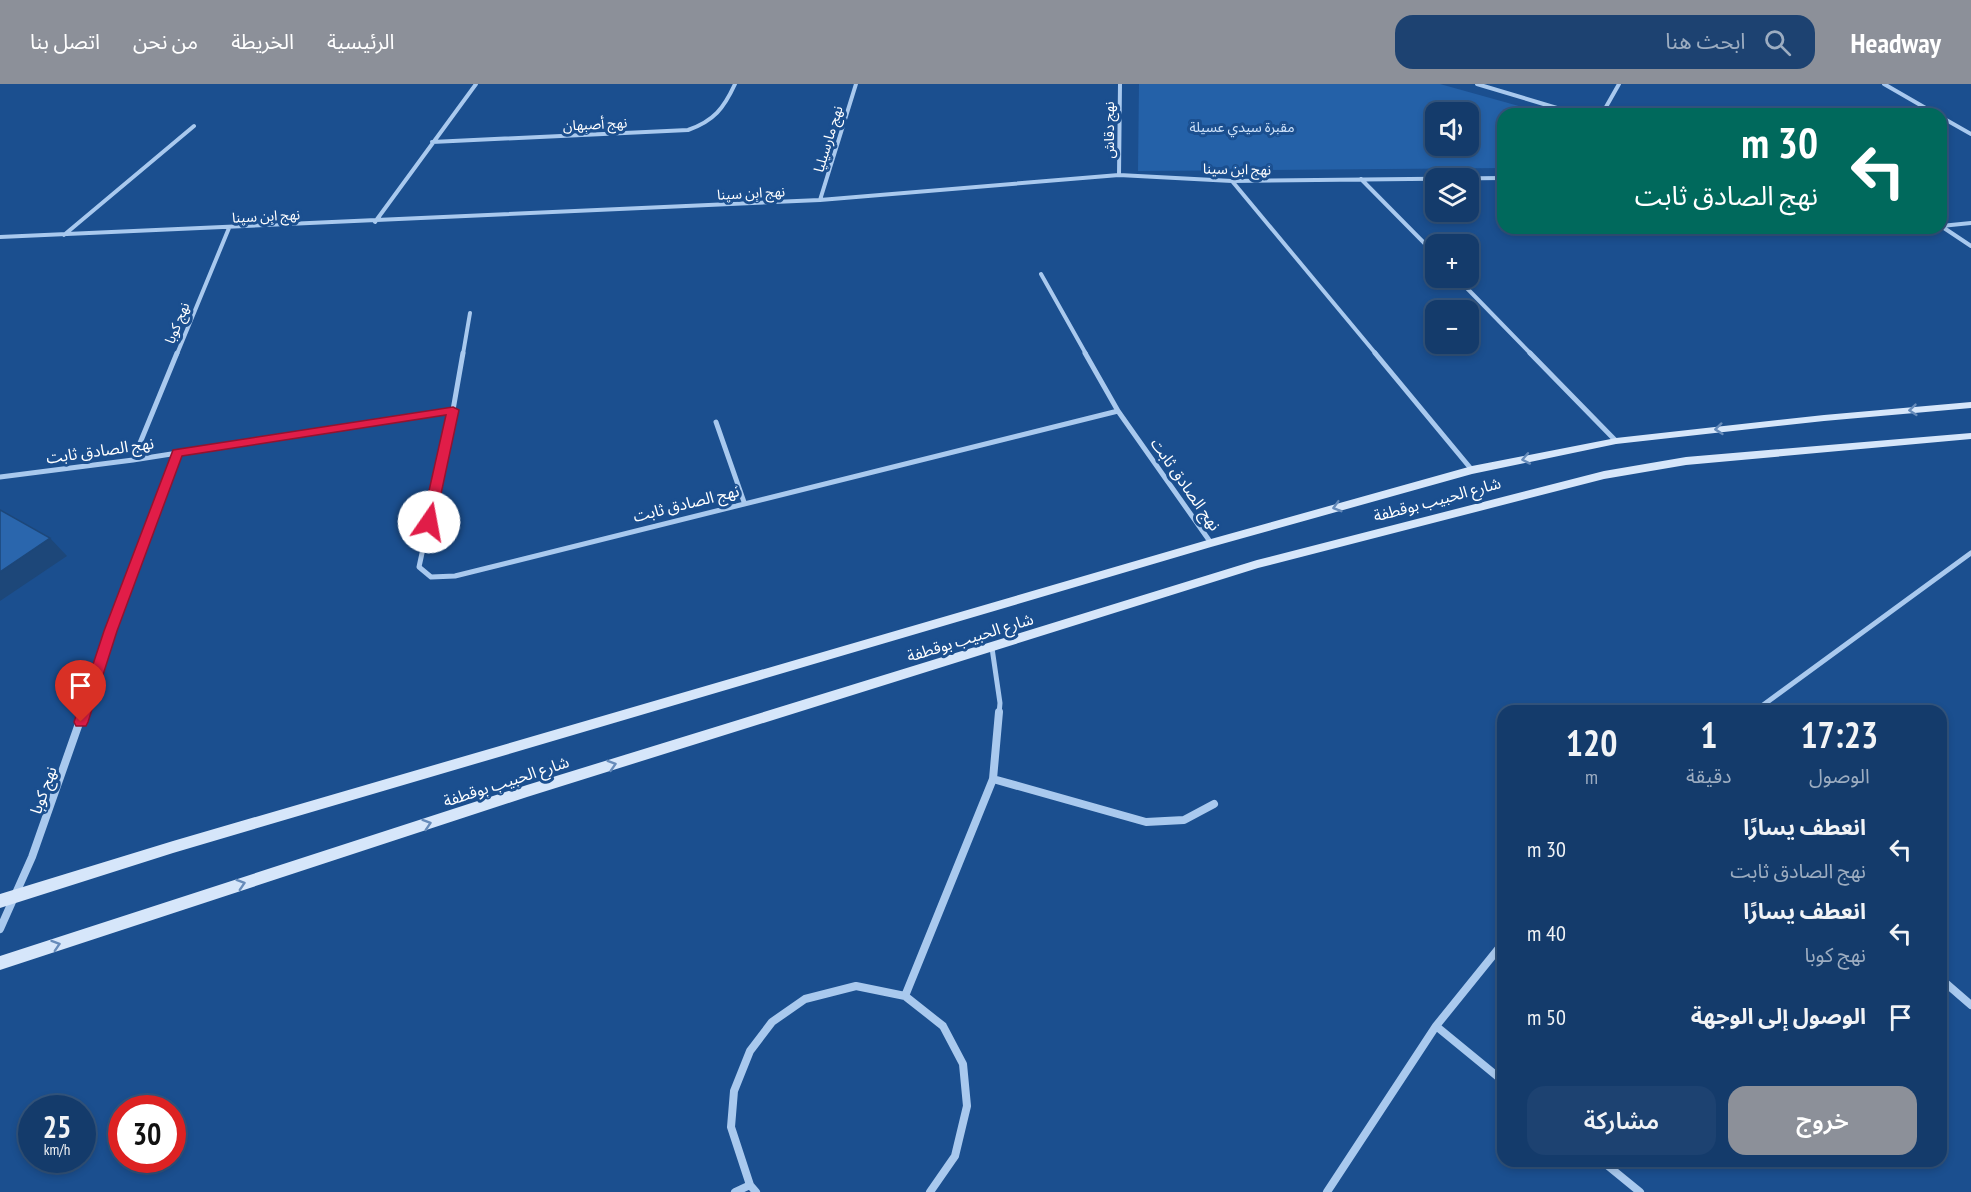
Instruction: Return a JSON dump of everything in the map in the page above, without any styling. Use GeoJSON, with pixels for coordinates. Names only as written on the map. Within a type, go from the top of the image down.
{"type":"FeatureCollection","features":[{"type":"Feature","properties":{"kind":"main road","name":"شارع الحبيب بوقطفة"},"geometry":{"type":"LineString","coordinates":[[0,902],[173,847],[1211,543],[1472,470],[1616,441],[1824,418],[1971,405]]}},
{"type":"Feature","properties":{"kind":"main road","name":"شارع الحبيب بوقطفة"},"geometry":{"type":"LineString","coordinates":[[0,963],[527,791],[1257,564],[1604,475],[1686,461],[1971,436]]}},
{"type":"Feature","properties":{"kind":"street"},"geometry":{"type":"LineString","coordinates":[[375,222],[476,84]]}},
{"type":"Feature","properties":{"kind":"street","name":"نهج أصبهان"},"geometry":{"type":"LineString","coordinates":[[432,142],[688,130],[703,126],[720,114],[735,84]]}},
{"type":"Feature","properties":{"kind":"street","name":"نهج مارسيليا"},"geometry":{"type":"LineString","coordinates":[[820,200],[856,84]]}},
{"type":"Feature","properties":{"kind":"street","name":"نهج دقاش"},"geometry":{"type":"LineString","coordinates":[[1119,175],[1120,84]]}},
{"type":"Feature","properties":{"kind":"street"},"geometry":{"type":"LineString","coordinates":[[1477,84],[1557,108]]}},
{"type":"Feature","properties":{"kind":"street"},"geometry":{"type":"LineString","coordinates":[[1605,108],[1619,84]]}},
{"type":"Feature","properties":{"kind":"street"},"geometry":{"type":"LineString","coordinates":[[1884,84],[1926,108]]}},
{"type":"Feature","properties":{"kind":"street"},"geometry":{"type":"LineString","coordinates":[[1947,120],[1971,134]]}},
{"type":"Feature","properties":{"kind":"street"},"geometry":{"type":"LineString","coordinates":[[63,235],[194,126]]}},
{"type":"Feature","properties":{"kind":"street","name":"نهج ابن سينا"},"geometry":{"type":"LineString","coordinates":[[0,237],[375,222],[820,200],[1119,175],[1232,181],[1497,178]]}},
{"type":"Feature","properties":{"kind":"street"},"geometry":{"type":"LineString","coordinates":[[1361,179],[1425,244]]}},
{"type":"Feature","properties":{"kind":"street"},"geometry":{"type":"LineString","coordinates":[[1232,181],[1472,470]]}},
{"type":"Feature","properties":{"kind":"street"},"geometry":{"type":"LineString","coordinates":[[1947,225],[1971,223]]}},
{"type":"Feature","properties":{"kind":"street","name":"نهج كوبا"},"geometry":{"type":"LineString","coordinates":[[134,460],[229,228]]}},
{"type":"Feature","properties":{"kind":"street"},"geometry":{"type":"LineString","coordinates":[[1947,230],[1971,246]]}},
{"type":"Feature","properties":{"kind":"street","name":"نهج الصادق ثابت"},"geometry":{"type":"LineString","coordinates":[[1041,274],[1118,411],[1211,543]]}},
{"type":"Feature","properties":{"kind":"street"},"geometry":{"type":"LineString","coordinates":[[1467,288],[1616,441]]}},
{"type":"Feature","properties":{"kind":"street","name":"نهج الصادق ثابت"},"geometry":{"type":"LineString","coordinates":[[470,313],[453,410],[419,567],[431,577],[455,576],[744,502],[1118,411]]}},
{"type":"Feature","properties":{"kind":"street","name":"نهج الصادق ثابت"},"geometry":{"type":"LineString","coordinates":[[0,477],[134,460],[453,410]]}},
{"type":"Feature","properties":{"kind":"street"},"geometry":{"type":"LineString","coordinates":[[716,422],[744,502]]}},
{"type":"Feature","properties":{"kind":"street","name":"نهج كوبا"},"geometry":{"type":"LineString","coordinates":[[0,929],[16,896],[59,789],[111,631],[177,453]]}},
{"type":"Feature","properties":{"kind":"street"},"geometry":{"type":"LineString","coordinates":[[1763,705],[1971,553]]}},
{"type":"Feature","properties":{"kind":"street"},"geometry":{"type":"LineString","coordinates":[[905,996],[993,779],[1000,703],[992,648]]}},
{"type":"Feature","properties":{"kind":"street"},"geometry":{"type":"LineString","coordinates":[[993,779],[1146,822],[1184,820],[1214,804]]}},
{"type":"Feature","properties":{"kind":"street"},"geometry":{"type":"LineString","coordinates":[[1327,1192],[1436,1026],[1497,950]]}},
{"type":"Feature","properties":{"kind":"street"},"geometry":{"type":"LineString","coordinates":[[1947,984],[1971,1005]]}},
{"type":"Feature","properties":{"kind":"street"},"geometry":{"type":"LineString","coordinates":[[735,1192],[753,1189],[730,1128],[734,1090],[750,1051],[772,1022],[805,999],[856,986],[905,996],[943,1026],[963,1064],[967,1106],[956,1156],[930,1192]]}},
{"type":"Feature","properties":{"kind":"street"},"geometry":{"type":"LineString","coordinates":[[1436,1026],[1497,1076]]}},
{"type":"Feature","properties":{"kind":"street"},"geometry":{"type":"LineString","coordinates":[[1609,1167],[1640,1192]]}},
{"type":"Feature","properties":{"kind":"green space","name":"مقبرة سيدي عسيلة"},"geometry":{"type":"Polygon","coordinates":[[[1139,84],[1440,84],[1526,108],[1497,108],[1497,168],[1138,171],[1139,84]]]}},
{"type":"Feature","properties":{"kind":"building"},"geometry":{"type":"Polygon","coordinates":[[[0,510],[50,538],[0,572],[0,510]]]}},
{"type":"Feature","properties":{"kind":"route"},"geometry":{"type":"LineString","coordinates":[[81,722],[111,631],[177,453],[453,410],[429,522]]}}]}
